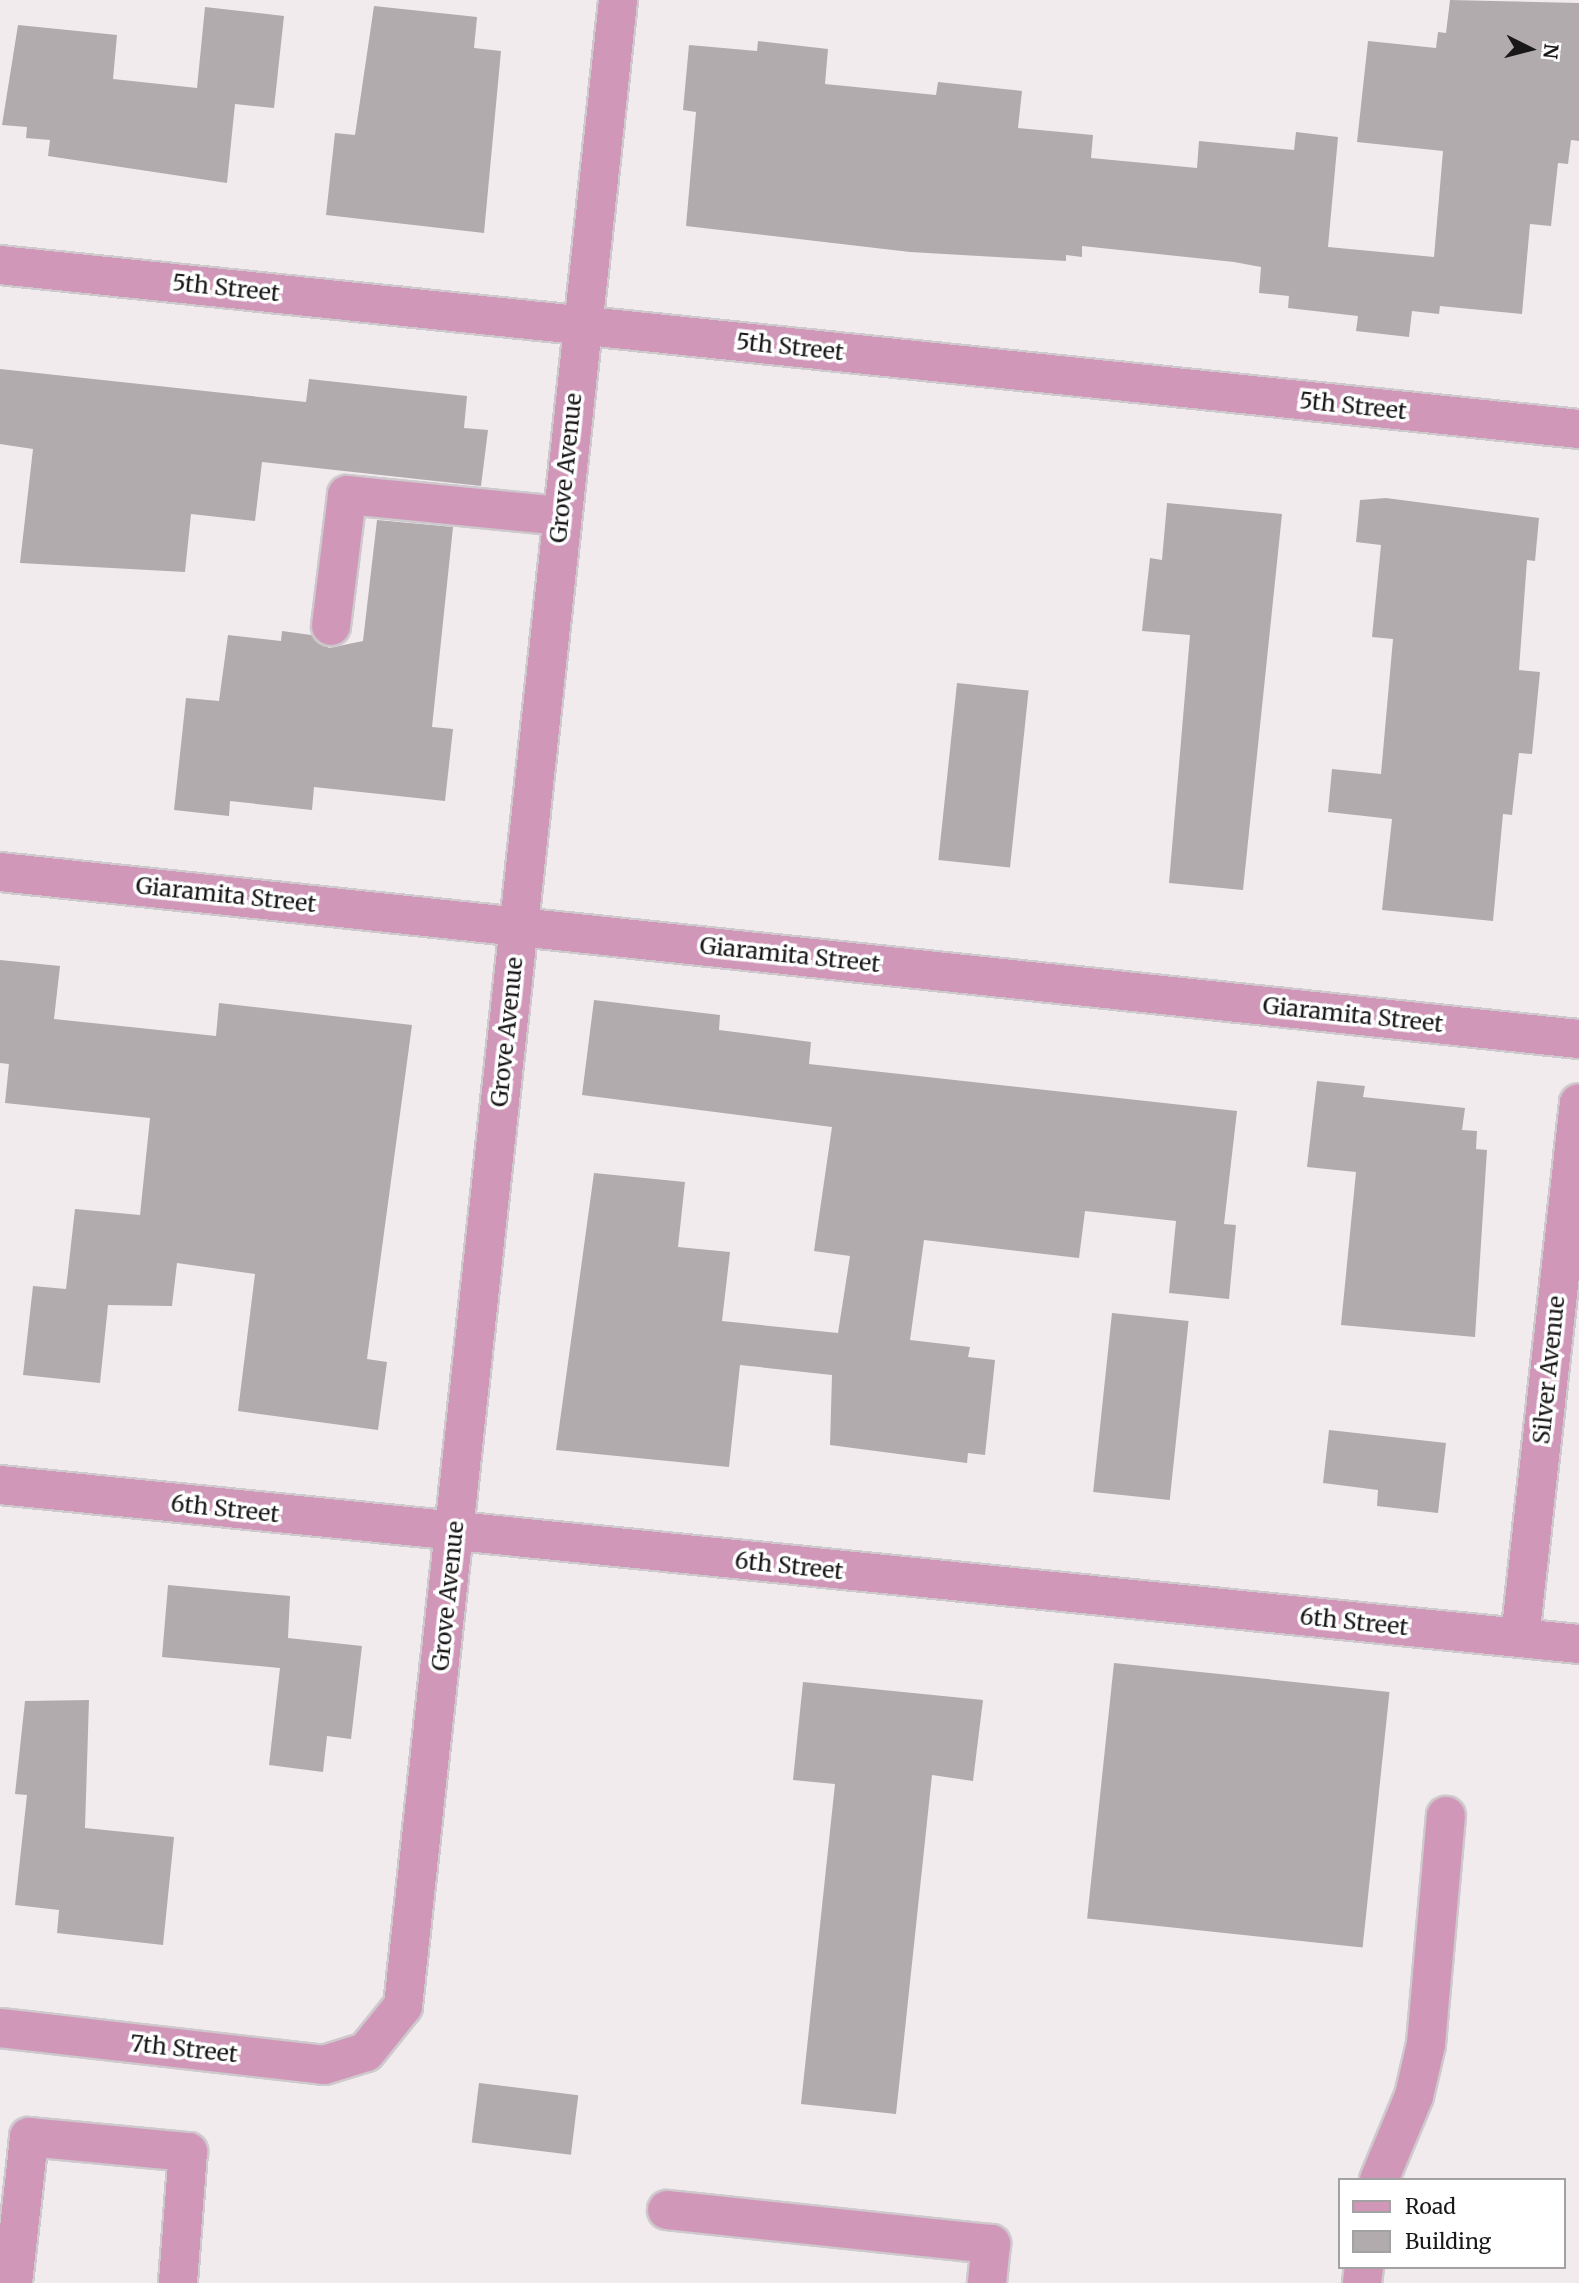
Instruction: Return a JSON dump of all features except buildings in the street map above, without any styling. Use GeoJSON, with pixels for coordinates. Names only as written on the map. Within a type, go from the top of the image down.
{"type":"FeatureCollection","features":[{"type":"Feature","properties":{"kind":"street","name":"Grove Avenue"},"geometry":{"type":"LineString","coordinates":[[366,2052],[403,2006],[581,325],[618,0]]}},
{"type":"Feature","properties":{"kind":"street","name":"5th Street"},"geometry":{"type":"LineString","coordinates":[[0,265],[1579,429]]}},
{"type":"Feature","properties":{"kind":"street"},"geometry":{"type":"LineString","coordinates":[[331,626],[347,495],[561,516]]}},
{"type":"Feature","properties":{"kind":"street","name":"Giaramita Street"},"geometry":{"type":"LineString","coordinates":[[0,872],[1579,1038]]}},
{"type":"Feature","properties":{"kind":"street","name":"Silver Avenue"},"geometry":{"type":"LineString","coordinates":[[1520,1638],[1579,1103]]}},
{"type":"Feature","properties":{"kind":"street","name":"6th Street"},"geometry":{"type":"LineString","coordinates":[[0,1485],[455,1534],[1579,1644]]}},
{"type":"Feature","properties":{"kind":"street"},"geometry":{"type":"LineString","coordinates":[[1380,2178],[1413,2096],[1426,2044],[1446,1816]]}},
{"type":"Feature","properties":{"kind":"street","name":"7th Street"},"geometry":{"type":"LineString","coordinates":[[0,2028],[324,2065],[366,2052]]}},
{"type":"Feature","properties":{"kind":"street"},"geometry":{"type":"LineString","coordinates":[[13,2283],[29,2137],[188,2152],[178,2283]]}},
{"type":"Feature","properties":{"kind":"street"},"geometry":{"type":"LineString","coordinates":[[667,2210],[991,2244],[987,2283]]}}]}
